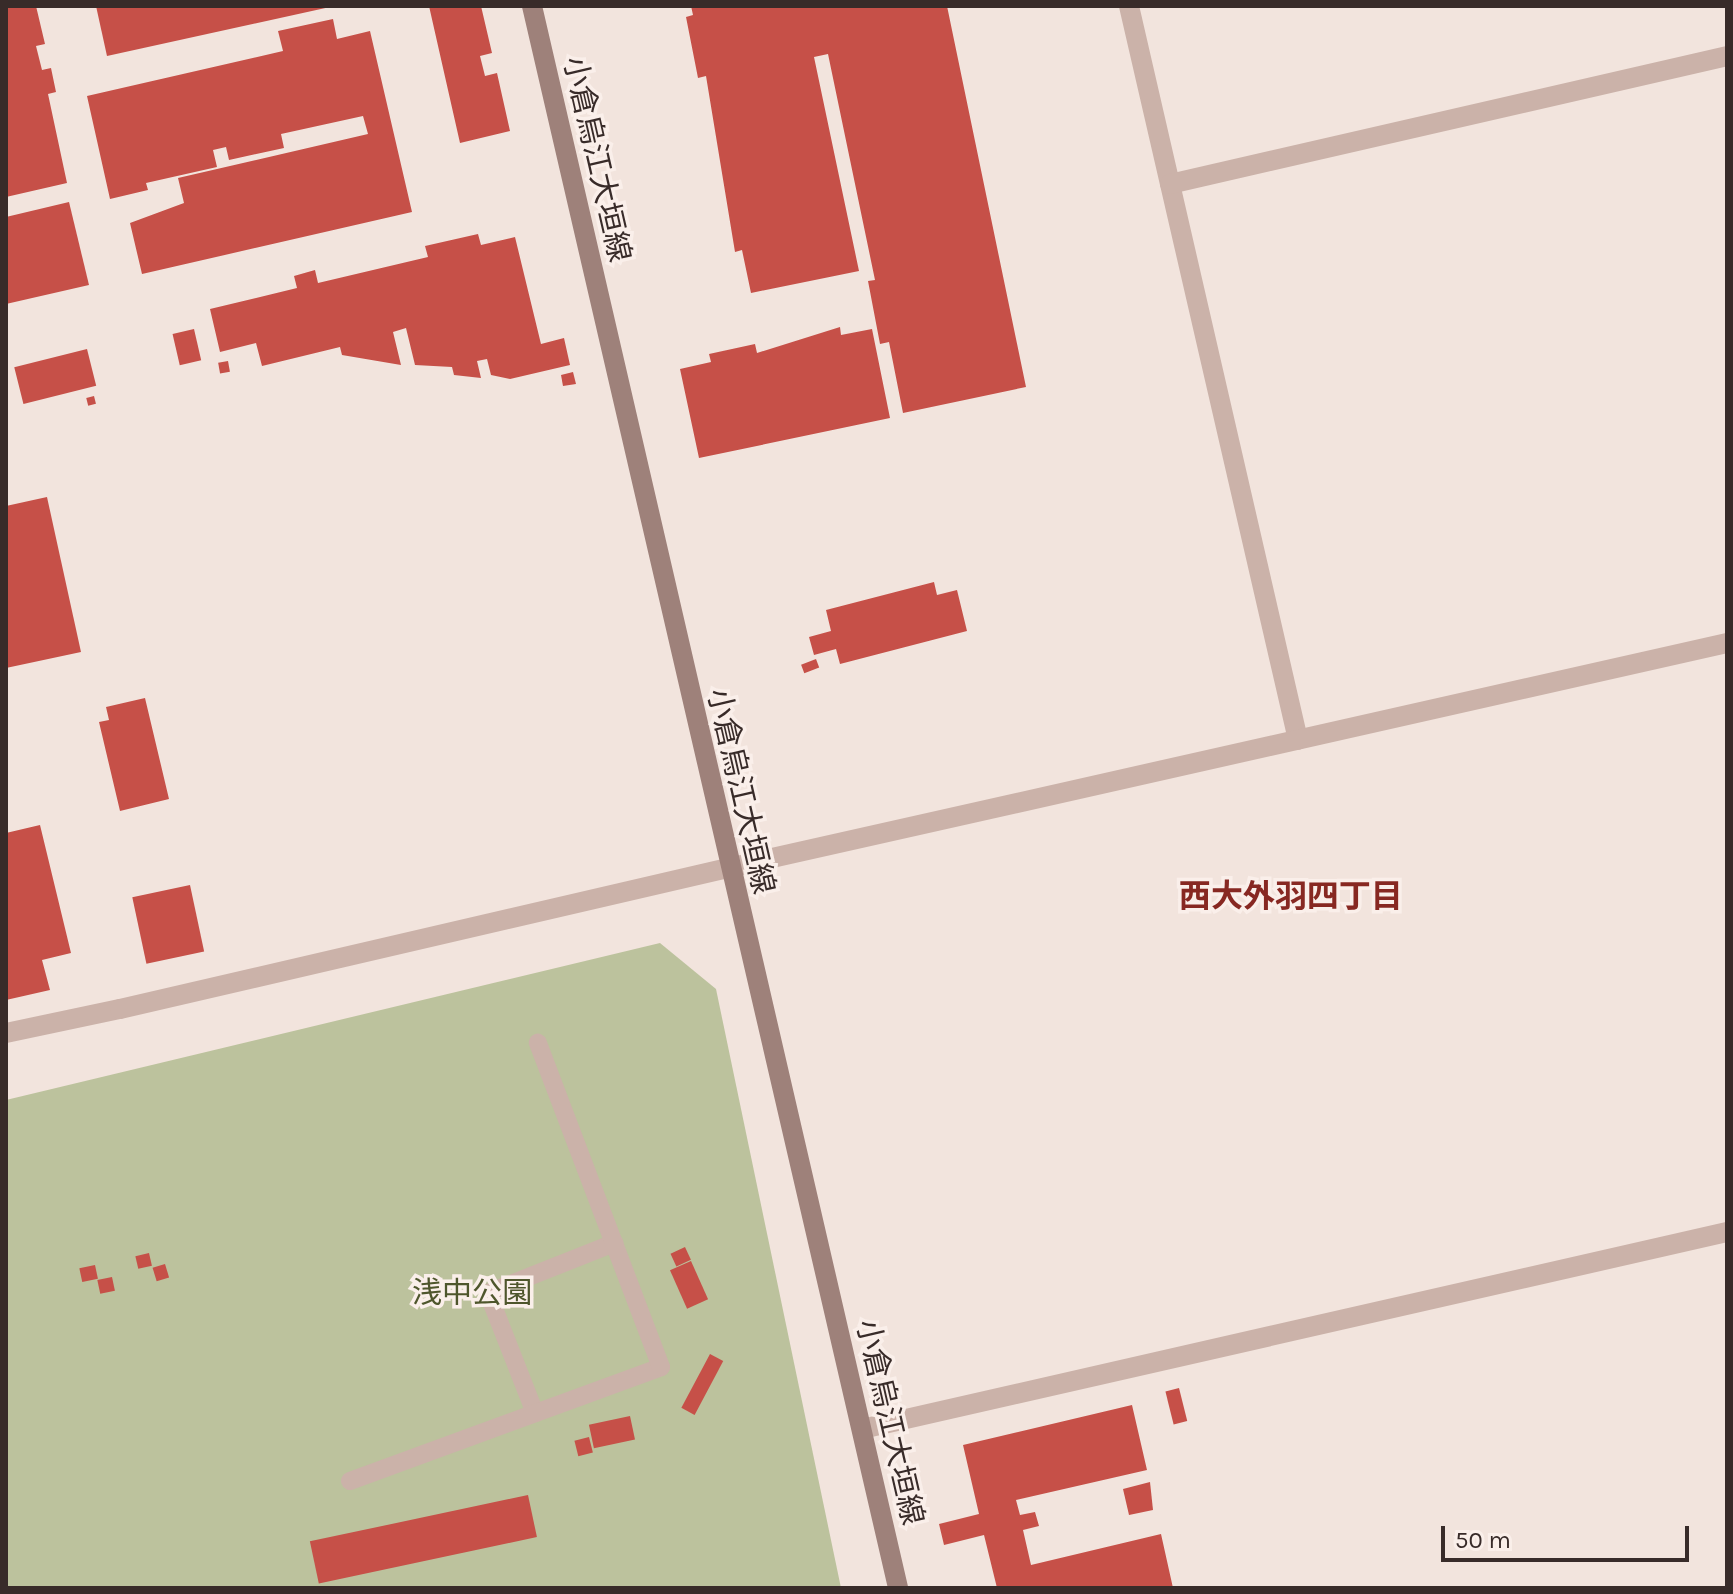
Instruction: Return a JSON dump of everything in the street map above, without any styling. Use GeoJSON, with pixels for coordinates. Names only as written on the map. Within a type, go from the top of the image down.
{"type":"FeatureCollection","features":[{"type":"Feature","properties":{"kind":"main road","name":"小倉烏江大垣線"},"geometry":{"type":"LineString","coordinates":[[532,6],[728,868],[898,1588]]}},
{"type":"Feature","properties":{"kind":"street"},"geometry":{"type":"LineString","coordinates":[[1129,6],[1298,740]]}},
{"type":"Feature","properties":{"kind":"street"},"geometry":{"type":"LineString","coordinates":[[1170,184],[1727,56]]}},
{"type":"Feature","properties":{"kind":"street"},"geometry":{"type":"LineString","coordinates":[[6,1033],[1727,643]]}},
{"type":"Feature","properties":{"kind":"street"},"geometry":{"type":"LineString","coordinates":[[862,1429],[1727,1232]]}},
{"type":"Feature","properties":{"kind":"lane"},"geometry":{"type":"LineString","coordinates":[[350,1481],[661,1367],[538,1043]]}},
{"type":"Feature","properties":{"kind":"lane"},"geometry":{"type":"LineString","coordinates":[[535,1413],[488,1293],[614,1243]]}},
{"type":"Feature","properties":{"kind":"green space","name":"浅中公園"},"geometry":{"type":"Polygon","coordinates":[[[660,943],[716,989],[841,1588],[6,1588],[6,1100],[660,943]]]}},
{"type":"Feature","properties":{"kind":"building"},"geometry":{"type":"Polygon","coordinates":[[[6,6],[36,6],[45,44],[36,46],[42,70],[51,68],[56,92],[48,94],[67,183],[6,197],[6,6]]]}},
{"type":"Feature","properties":{"kind":"building"},"geometry":{"type":"Polygon","coordinates":[[[96,6],[330,6],[330,7],[107,56],[96,6]]]}},
{"type":"Feature","properties":{"kind":"building"},"geometry":{"type":"Polygon","coordinates":[[[429,6],[481,6],[492,53],[480,56],[485,76],[497,73],[510,131],[460,143],[429,6]]]}},
{"type":"Feature","properties":{"kind":"building"},"geometry":{"type":"Polygon","coordinates":[[[691,6],[947,6],[1026,387],[903,413],[889,342],[880,344],[868,281],[875,280],[828,54],[814,57],[859,271],[751,293],[742,250],[735,252],[706,76],[698,78],[686,17],[693,15],[691,6]]]}},
{"type":"Feature","properties":{"kind":"building"},"geometry":{"type":"Polygon","coordinates":[[[333,19],[337,39],[370,31],[412,212],[142,274],[130,223],[184,203],[178,178],[368,134],[363,116],[281,134],[284,148],[229,160],[226,147],[213,150],[217,167],[146,183],[148,190],[110,199],[87,96],[283,51],[278,31],[333,19]]]}},
{"type":"Feature","properties":{"kind":"building"},"geometry":{"type":"Polygon","coordinates":[[[69,202],[89,285],[6,304],[6,217],[69,202]]]}},
{"type":"Feature","properties":{"kind":"building"},"geometry":{"type":"Polygon","coordinates":[[[478,234],[481,245],[515,237],[541,344],[564,338],[570,365],[510,379],[491,375],[487,359],[477,361],[481,378],[454,375],[452,367],[415,365],[406,328],[393,332],[401,365],[342,355],[340,347],[262,366],[256,343],[220,352],[210,309],[297,288],[294,276],[315,270],[318,283],[428,257],[425,246],[478,234]]]}},
{"type":"Feature","properties":{"kind":"building"},"geometry":{"type":"Polygon","coordinates":[[[840,327],[841,335],[872,329],[890,418],[699,458],[680,369],[711,362],[709,354],[755,344],[757,353],[840,327]]]}},
{"type":"Feature","properties":{"kind":"building"},"geometry":{"type":"Polygon","coordinates":[[[194,329],[201,360],[180,365],[173,334],[194,329]]]}},
{"type":"Feature","properties":{"kind":"building"},"geometry":{"type":"Polygon","coordinates":[[[87,349],[96,386],[23,404],[14,367],[87,349]]]}},
{"type":"Feature","properties":{"kind":"building"},"geometry":{"type":"Polygon","coordinates":[[[228,361],[230,372],[220,374],[218,363],[228,361]]]}},
{"type":"Feature","properties":{"kind":"building"},"geometry":{"type":"Polygon","coordinates":[[[573,372],[576,384],[563,386],[561,375],[573,372]]]}},
{"type":"Feature","properties":{"kind":"building"},"geometry":{"type":"Polygon","coordinates":[[[94,396],[96,404],[88,406],[86,398],[94,396]]]}},
{"type":"Feature","properties":{"kind":"building"},"geometry":{"type":"Polygon","coordinates":[[[47,497],[81,652],[6,668],[6,506],[47,497]]]}},
{"type":"Feature","properties":{"kind":"building"},"geometry":{"type":"Polygon","coordinates":[[[934,582],[937,595],[957,590],[967,631],[840,664],[836,649],[814,655],[809,637],[831,631],[826,610],[934,582]]]}},
{"type":"Feature","properties":{"kind":"building"},"geometry":{"type":"Polygon","coordinates":[[[816,659],[819,667],[804,673],[801,665],[816,659]]]}},
{"type":"Feature","properties":{"kind":"building"},"geometry":{"type":"Polygon","coordinates":[[[145,698],[169,799],[120,811],[99,722],[109,720],[106,707],[145,698]]]}},
{"type":"Feature","properties":{"kind":"building"},"geometry":{"type":"Polygon","coordinates":[[[40,825],[71,953],[42,960],[50,990],[6,1000],[6,833],[40,825]]]}},
{"type":"Feature","properties":{"kind":"building"},"geometry":{"type":"Polygon","coordinates":[[[190,885],[204,952],[146,964],[132,897],[190,885]]]}},
{"type":"Feature","properties":{"kind":"building"},"geometry":{"type":"Polygon","coordinates":[[[685,1247],[691,1260],[676,1266],[670,1254],[685,1247]]]}},
{"type":"Feature","properties":{"kind":"building"},"geometry":{"type":"Polygon","coordinates":[[[149,1253],[152,1266],[138,1269],[135,1256],[149,1253]]]}},
{"type":"Feature","properties":{"kind":"building"},"geometry":{"type":"Polygon","coordinates":[[[691,1261],[708,1299],[687,1309],[670,1270],[691,1261]]]}},
{"type":"Feature","properties":{"kind":"building"},"geometry":{"type":"Polygon","coordinates":[[[165,1264],[169,1277],[157,1281],[153,1268],[165,1264]]]}},
{"type":"Feature","properties":{"kind":"building"},"geometry":{"type":"Polygon","coordinates":[[[95,1265],[98,1279],[82,1282],[79,1268],[95,1265]]]}},
{"type":"Feature","properties":{"kind":"building"},"geometry":{"type":"Polygon","coordinates":[[[112,1277],[115,1291],[100,1294],[97,1280],[112,1277]]]}},
{"type":"Feature","properties":{"kind":"building"},"geometry":{"type":"Polygon","coordinates":[[[710,1354],[723,1361],[695,1415],[681,1408],[710,1354]]]}},
{"type":"Feature","properties":{"kind":"building"},"geometry":{"type":"Polygon","coordinates":[[[1179,1388],[1187,1421],[1174,1424],[1165,1391],[1179,1388]]]}},
{"type":"Feature","properties":{"kind":"building"},"geometry":{"type":"Polygon","coordinates":[[[1132,1405],[1147,1470],[1016,1500],[1020,1515],[1035,1512],[1039,1526],[1023,1530],[1031,1565],[1161,1534],[1173,1588],[997,1588],[984,1535],[944,1545],[939,1524],[979,1514],[963,1445],[1132,1405]]]}},
{"type":"Feature","properties":{"kind":"building"},"geometry":{"type":"Polygon","coordinates":[[[630,1416],[635,1439],[594,1448],[589,1425],[630,1416]]]}},
{"type":"Feature","properties":{"kind":"building"},"geometry":{"type":"Polygon","coordinates":[[[589,1437],[593,1453],[578,1456],[574,1441],[589,1437]]]}},
{"type":"Feature","properties":{"kind":"building"},"geometry":{"type":"Polygon","coordinates":[[[1150,1482],[1153,1510],[1129,1515],[1123,1489],[1150,1482]]]}},
{"type":"Feature","properties":{"kind":"building"},"geometry":{"type":"Polygon","coordinates":[[[528,1495],[537,1537],[319,1583],[310,1541],[528,1495]]]}},
{"type":"Feature","properties":{"kind":"district","name":"西大外羽四丁目"},"geometry":{"type":"Point","coordinates":[1291,897]}}]}
